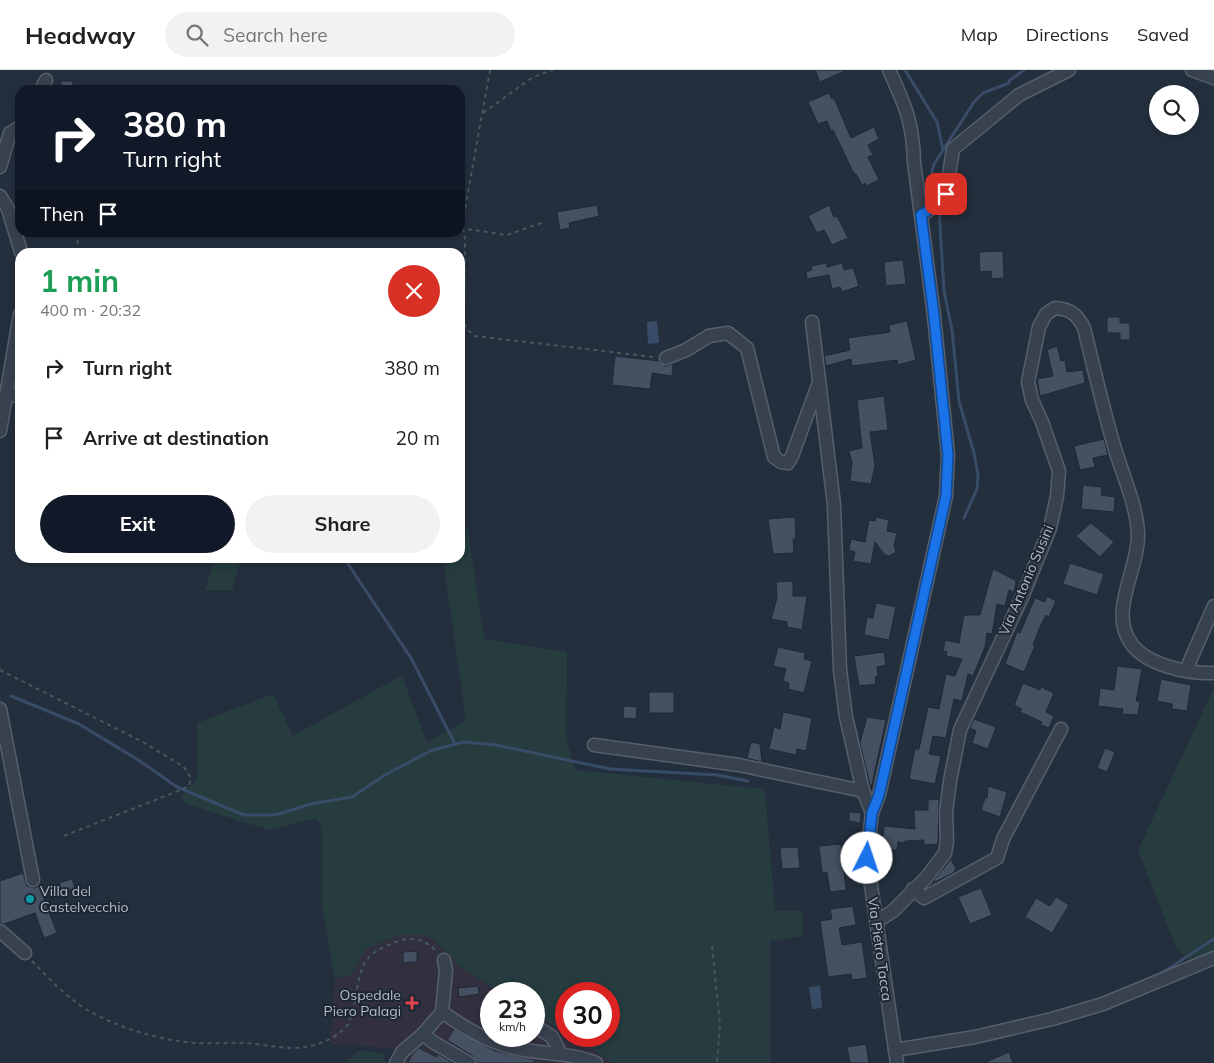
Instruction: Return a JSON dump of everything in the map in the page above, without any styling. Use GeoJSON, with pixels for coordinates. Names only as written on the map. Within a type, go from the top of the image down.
{"type":"FeatureCollection","features":[{"type":"Feature","properties":{"kind":"street","name":"Via Pietro Tacca"},"geometry":{"type":"LineString","coordinates":[[889,70],[907,110],[913,137],[948,455],[946,496],[879,795],[872,813],[867,858],[897,1063]]}},
{"type":"Feature","properties":{"kind":"street"},"geometry":{"type":"LineString","coordinates":[[921,215],[942,202],[946,194],[953,150],[1019,95],[1070,70]]}},
{"type":"Feature","properties":{"kind":"street"},"geometry":{"type":"LineString","coordinates":[[1192,70],[1214,78]]}},
{"type":"Feature","properties":{"kind":"street"},"geometry":{"type":"LineString","coordinates":[[0,167],[10,133],[15,130]]}},
{"type":"Feature","properties":{"kind":"street"},"geometry":{"type":"LineString","coordinates":[[0,196],[8,209],[15,232]]}},
{"type":"Feature","properties":{"kind":"street","name":"Via Antonio Susini"},"geometry":{"type":"LineString","coordinates":[[876,922],[893,911],[926,878],[945,854],[949,789],[960,730],[1022,595],[1050,528],[1057,496],[1059,471],[1042,422],[1032,400],[1028,382],[1040,327],[1046,314],[1054,308],[1066,308],[1077,315],[1084,328],[1105,417],[1132,504],[1138,532],[1137,557],[1124,598],[1122,624],[1129,641],[1140,652],[1163,666],[1214,673]]}},
{"type":"Feature","properties":{"kind":"street"},"geometry":{"type":"LineString","coordinates":[[812,322],[834,505],[840,670],[851,744],[863,791],[872,813]]}},
{"type":"Feature","properties":{"kind":"street"},"geometry":{"type":"LineString","coordinates":[[666,358],[686,350],[709,336],[728,333],[747,348],[774,457],[781,462],[788,463],[792,456],[818,382]]}},
{"type":"Feature","properties":{"kind":"street"},"geometry":{"type":"LineString","coordinates":[[0,431],[15,343]]}},
{"type":"Feature","properties":{"kind":"street"},"geometry":{"type":"LineString","coordinates":[[6,395],[15,396]]}},
{"type":"Feature","properties":{"kind":"street"},"geometry":{"type":"LineString","coordinates":[[1186,670],[1214,606]]}},
{"type":"Feature","properties":{"kind":"street"},"geometry":{"type":"LineString","coordinates":[[0,709],[33,880]]}},
{"type":"Feature","properties":{"kind":"street"},"geometry":{"type":"LineString","coordinates":[[914,890],[924,898],[997,858],[1003,839],[1061,729]]}},
{"type":"Feature","properties":{"kind":"street"},"geometry":{"type":"LineString","coordinates":[[594,745],[739,765],[863,791]]}},
{"type":"Feature","properties":{"kind":"street"},"geometry":{"type":"LineString","coordinates":[[0,931],[25,953]]}},
{"type":"Feature","properties":{"kind":"street"},"geometry":{"type":"LineString","coordinates":[[895,1050],[975,1037],[1052,1019],[1103,1004],[1214,958]]}},
{"type":"Feature","properties":{"kind":"street"},"geometry":{"type":"LineString","coordinates":[[396,1063],[402,1052],[423,1034],[442,1012],[446,970],[444,960]]}},
{"type":"Feature","properties":{"kind":"street"},"geometry":{"type":"LineString","coordinates":[[442,1012],[472,1033],[516,1048],[553,1057],[596,1063]]}},
{"type":"Feature","properties":{"kind":"street"},"geometry":{"type":"LineString","coordinates":[[545,1032],[552,1037],[553,1057]]}},
{"type":"Feature","properties":{"kind":"street"},"geometry":{"type":"LineString","coordinates":[[423,1034],[432,1042],[469,1063]]}},
{"type":"Feature","properties":{"kind":"path"},"geometry":{"type":"LineString","coordinates":[[465,206],[490,70]]}},
{"type":"Feature","properties":{"kind":"path"},"geometry":{"type":"LineString","coordinates":[[482,113],[533,77],[552,70]]}},
{"type":"Feature","properties":{"kind":"path"},"geometry":{"type":"LineString","coordinates":[[465,229],[507,234],[544,222]]}},
{"type":"Feature","properties":{"kind":"path"},"geometry":{"type":"LineString","coordinates":[[465,325],[468,330],[476,336],[666,358]]}},
{"type":"Feature","properties":{"kind":"path"},"geometry":{"type":"LineString","coordinates":[[0,670],[143,742],[184,767],[191,778],[189,786],[178,791],[61,837]]}},
{"type":"Feature","properties":{"kind":"path"},"geometry":{"type":"LineString","coordinates":[[25,953],[73,1001],[118,1024],[152,1035],[196,1043],[242,1043],[296,1048],[312,1046],[327,1041],[348,1024],[354,1009],[361,968],[367,958],[376,951],[403,940],[417,939],[426,942],[444,960]]}},
{"type":"Feature","properties":{"kind":"path"},"geometry":{"type":"LineString","coordinates":[[712,946],[720,1024],[717,1063]]}},
{"type":"Feature","properties":{"kind":"shaded area","name":"Ospedale Piero Palagi"},"geometry":{"type":"Polygon","coordinates":[[[427,934],[453,958],[456,964],[484,982],[480,982],[480,1047],[545,1047],[545,1020],[555,1026],[555,1047],[589,1047],[614,1063],[400,1063],[402,1060],[395,1048],[330,1044],[335,978],[351,975],[366,949],[399,935],[427,934]]]}},
{"type":"Feature","properties":{"kind":"green space"},"geometry":{"type":"Polygon","coordinates":[[[465,529],[468,529],[484,639],[567,652],[566,737],[575,770],[765,789],[775,911],[802,910],[803,936],[770,941],[770,1063],[614,1063],[589,1047],[620,1047],[620,982],[555,982],[555,1026],[545,1020],[545,982],[484,982],[456,964],[451,955],[427,935],[399,935],[366,949],[351,975],[335,978],[322,908],[322,828],[316,818],[269,830],[183,803],[181,796],[198,779],[197,723],[273,694],[293,736],[402,675],[427,743],[466,720],[444,563],[465,563],[465,529]]]}},
{"type":"Feature","properties":{"kind":"green space"},"geometry":{"type":"Polygon","coordinates":[[[213,563],[240,563],[232,590],[205,590],[213,563]]]}},
{"type":"Feature","properties":{"kind":"green space"},"geometry":{"type":"Polygon","coordinates":[[[1214,688],[1214,952],[1189,959],[1177,950],[1138,850],[1214,688]]]}},
{"type":"Feature","properties":{"kind":"green space"},"geometry":{"type":"Polygon","coordinates":[[[359,1050],[383,1054],[386,1063],[345,1063],[359,1050]]]}},
{"type":"Feature","properties":{"kind":"water"},"geometry":{"type":"Polygon","coordinates":[[[657,321],[659,343],[648,344],[647,322],[657,321]]]}},
{"type":"Feature","properties":{"kind":"water"},"geometry":{"type":"Polygon","coordinates":[[[820,986],[822,1008],[812,1009],[809,987],[820,986]]]}},
{"type":"Feature","properties":{"kind":"building"},"geometry":{"type":"Polygon","coordinates":[[[815,70],[847,70],[820,82],[815,70]]]}},
{"type":"Feature","properties":{"kind":"building"},"geometry":{"type":"Polygon","coordinates":[[[61,81],[73,81],[73,85],[61,85],[61,81]]]}},
{"type":"Feature","properties":{"kind":"building"},"geometry":{"type":"Polygon","coordinates":[[[829,93],[832,99],[834,98],[851,138],[874,127],[879,139],[868,145],[873,155],[868,157],[879,180],[866,186],[865,183],[862,185],[856,174],[854,174],[827,121],[818,124],[808,102],[829,93]]]}},
{"type":"Feature","properties":{"kind":"building"},"geometry":{"type":"Polygon","coordinates":[[[597,205],[599,216],[569,223],[570,228],[560,230],[557,212],[597,205]]]}},
{"type":"Feature","properties":{"kind":"building"},"geometry":{"type":"Polygon","coordinates":[[[829,205],[834,217],[837,216],[848,238],[832,245],[824,230],[817,233],[808,216],[829,205]]]}},
{"type":"Feature","properties":{"kind":"building"},"geometry":{"type":"Polygon","coordinates":[[[1003,251],[1004,278],[992,279],[991,271],[980,272],[979,252],[1003,251]]]}},
{"type":"Feature","properties":{"kind":"building"},"geometry":{"type":"Polygon","coordinates":[[[903,260],[906,284],[886,286],[884,262],[903,260]]]}},
{"type":"Feature","properties":{"kind":"building"},"geometry":{"type":"Polygon","coordinates":[[[827,263],[827,267],[842,263],[844,270],[853,268],[859,286],[842,292],[840,287],[832,289],[829,275],[807,279],[806,272],[812,270],[811,266],[827,263]]]}},
{"type":"Feature","properties":{"kind":"building"},"geometry":{"type":"Polygon","coordinates":[[[1107,317],[1120,317],[1120,323],[1130,323],[1130,340],[1120,340],[1120,333],[1107,333],[1107,317]]]}},
{"type":"Feature","properties":{"kind":"building"},"geometry":{"type":"Polygon","coordinates":[[[907,321],[916,360],[898,365],[897,360],[852,366],[851,359],[826,366],[824,356],[850,350],[848,338],[890,332],[889,325],[907,321]]]}},
{"type":"Feature","properties":{"kind":"building"},"geometry":{"type":"Polygon","coordinates":[[[1057,346],[1061,361],[1065,360],[1067,372],[1083,370],[1085,383],[1040,396],[1037,379],[1053,376],[1047,350],[1057,346]]]}},
{"type":"Feature","properties":{"kind":"building"},"geometry":{"type":"Polygon","coordinates":[[[615,356],[659,361],[665,366],[673,364],[672,376],[652,373],[650,389],[612,385],[615,356]]]}},
{"type":"Feature","properties":{"kind":"building"},"geometry":{"type":"Polygon","coordinates":[[[884,396],[888,430],[870,432],[875,465],[871,484],[850,481],[852,463],[849,451],[862,448],[857,400],[884,396]]]}},
{"type":"Feature","properties":{"kind":"building"},"geometry":{"type":"Polygon","coordinates":[[[1104,439],[1108,455],[1093,458],[1095,467],[1080,470],[1074,446],[1104,439]]]}},
{"type":"Feature","properties":{"kind":"building"},"geometry":{"type":"Polygon","coordinates":[[[1083,485],[1102,487],[1101,495],[1115,497],[1114,512],[1081,509],[1083,485]]]}},
{"type":"Feature","properties":{"kind":"building"},"geometry":{"type":"Polygon","coordinates":[[[795,517],[796,539],[793,539],[794,553],[773,554],[768,519],[795,517]]]}},
{"type":"Feature","properties":{"kind":"building"},"geometry":{"type":"Polygon","coordinates":[[[876,517],[889,520],[887,531],[897,533],[894,545],[896,552],[889,556],[885,555],[875,542],[871,564],[853,561],[855,552],[849,550],[851,539],[865,542],[869,520],[875,521],[876,517]]]}},
{"type":"Feature","properties":{"kind":"building"},"geometry":{"type":"Polygon","coordinates":[[[1091,523],[1114,542],[1100,557],[1076,536],[1091,523]]]}},
{"type":"Feature","properties":{"kind":"building"},"geometry":{"type":"Polygon","coordinates":[[[1070,563],[1104,574],[1097,595],[1063,584],[1070,563]]]}},
{"type":"Feature","properties":{"kind":"building"},"geometry":{"type":"Polygon","coordinates":[[[993,569],[1015,580],[1014,592],[1009,590],[1005,606],[997,604],[992,634],[987,633],[985,647],[973,676],[968,674],[962,701],[954,699],[946,738],[933,736],[929,754],[941,756],[935,784],[909,779],[915,749],[919,749],[928,707],[939,709],[946,674],[955,676],[962,659],[946,656],[947,652],[943,651],[945,640],[959,643],[964,615],[980,615],[993,569]]]}},
{"type":"Feature","properties":{"kind":"building"},"geometry":{"type":"Polygon","coordinates":[[[793,581],[793,596],[807,596],[802,630],[787,627],[787,622],[771,619],[777,598],[776,582],[793,581]]]}},
{"type":"Feature","properties":{"kind":"building"},"geometry":{"type":"Polygon","coordinates":[[[1047,596],[1056,601],[1049,617],[1046,615],[1040,627],[1033,645],[1035,646],[1024,672],[1005,664],[1017,632],[1020,633],[1035,598],[1045,602],[1047,596]]]}},
{"type":"Feature","properties":{"kind":"building"},"geometry":{"type":"Polygon","coordinates":[[[876,603],[896,607],[889,640],[864,635],[867,617],[873,618],[876,603]]]}},
{"type":"Feature","properties":{"kind":"building"},"geometry":{"type":"Polygon","coordinates":[[[778,647],[805,653],[804,659],[812,661],[804,693],[788,689],[789,683],[783,681],[786,669],[773,666],[778,647]]]}},
{"type":"Feature","properties":{"kind":"building"},"geometry":{"type":"Polygon","coordinates":[[[884,652],[886,665],[877,667],[878,676],[875,677],[876,684],[859,686],[854,656],[884,652]]]}},
{"type":"Feature","properties":{"kind":"building"},"geometry":{"type":"Polygon","coordinates":[[[1117,666],[1142,669],[1136,701],[1140,701],[1138,715],[1122,714],[1123,709],[1098,706],[1100,688],[1114,690],[1117,666]]]}},
{"type":"Feature","properties":{"kind":"building"},"geometry":{"type":"Polygon","coordinates":[[[1161,679],[1191,685],[1187,711],[1172,709],[1172,704],[1157,701],[1161,679]]]}},
{"type":"Feature","properties":{"kind":"building"},"geometry":{"type":"Polygon","coordinates":[[[1023,683],[1040,690],[1041,687],[1054,693],[1046,712],[1054,716],[1049,728],[1041,725],[1042,722],[1020,712],[1022,709],[1014,705],[1023,683]]]}},
{"type":"Feature","properties":{"kind":"building"},"geometry":{"type":"Polygon","coordinates":[[[649,692],[674,692],[674,713],[649,713],[649,692]]]}},
{"type":"Feature","properties":{"kind":"building"},"geometry":{"type":"Polygon","coordinates":[[[624,706],[637,707],[636,719],[623,718],[624,706]]]}},
{"type":"Feature","properties":{"kind":"building"},"geometry":{"type":"Polygon","coordinates":[[[783,712],[812,718],[806,751],[797,749],[796,755],[769,749],[774,727],[780,729],[783,712]]]}},
{"type":"Feature","properties":{"kind":"building"},"geometry":{"type":"Polygon","coordinates":[[[867,717],[886,720],[871,789],[860,743],[867,717]]]}},
{"type":"Feature","properties":{"kind":"building"},"geometry":{"type":"Polygon","coordinates":[[[974,719],[996,727],[988,749],[972,743],[976,731],[970,728],[974,719]]]}},
{"type":"Feature","properties":{"kind":"building"},"geometry":{"type":"Polygon","coordinates":[[[751,742],[760,744],[762,762],[747,758],[751,742]]]}},
{"type":"Feature","properties":{"kind":"building"},"geometry":{"type":"Polygon","coordinates":[[[1105,748],[1115,752],[1107,772],[1097,768],[1105,748]]]}},
{"type":"Feature","properties":{"kind":"building"},"geometry":{"type":"Polygon","coordinates":[[[988,786],[1007,792],[1000,817],[981,810],[985,798],[987,798],[988,786]]]}},
{"type":"Feature","properties":{"kind":"building"},"geometry":{"type":"Polygon","coordinates":[[[939,799],[938,844],[924,845],[924,840],[905,841],[905,843],[898,842],[897,850],[882,849],[884,826],[915,829],[914,810],[928,810],[928,800],[939,799]]]}},
{"type":"Feature","properties":{"kind":"building"},"geometry":{"type":"Polygon","coordinates":[[[849,812],[861,813],[860,823],[849,821],[849,812]]]}},
{"type":"Feature","properties":{"kind":"building"},"geometry":{"type":"Polygon","coordinates":[[[841,844],[846,890],[830,892],[827,872],[822,873],[819,846],[841,844]]]}},
{"type":"Feature","properties":{"kind":"building"},"geometry":{"type":"Polygon","coordinates":[[[798,847],[800,868],[782,869],[780,848],[798,847]]]}},
{"type":"Feature","properties":{"kind":"building"},"geometry":{"type":"Polygon","coordinates":[[[951,859],[956,869],[953,873],[935,882],[934,880],[951,859]]]}},
{"type":"Feature","properties":{"kind":"building","name":"Villa del Castelvecchio"},"geometry":{"type":"Polygon","coordinates":[[[23,873],[27,886],[34,888],[39,886],[57,933],[44,938],[35,913],[4,924],[0,923],[0,881],[23,873]]]}},
{"type":"Feature","properties":{"kind":"building"},"geometry":{"type":"Polygon","coordinates":[[[72,879],[75,888],[62,893],[59,883],[72,879]]]}},
{"type":"Feature","properties":{"kind":"building"},"geometry":{"type":"Polygon","coordinates":[[[981,888],[992,915],[970,924],[958,897],[981,888]]]}},
{"type":"Feature","properties":{"kind":"building"},"geometry":{"type":"Polygon","coordinates":[[[1056,897],[1069,905],[1052,933],[1025,917],[1036,898],[1050,906],[1056,897]]]}},
{"type":"Feature","properties":{"kind":"building"},"geometry":{"type":"Polygon","coordinates":[[[853,906],[856,925],[839,928],[842,945],[862,942],[867,978],[852,980],[851,974],[828,977],[820,921],[832,919],[830,909],[853,906]]]}},
{"type":"Feature","properties":{"kind":"building"},"geometry":{"type":"Polygon","coordinates":[[[417,951],[417,962],[403,963],[403,952],[417,951]]]}},
{"type":"Feature","properties":{"kind":"building"},"geometry":{"type":"Polygon","coordinates":[[[478,986],[479,994],[459,997],[458,988],[478,986]]]}},
{"type":"Feature","properties":{"kind":"building"},"geometry":{"type":"Polygon","coordinates":[[[454,1029],[480,1043],[480,1047],[488,1047],[495,1051],[535,1060],[533,1063],[477,1063],[473,1056],[447,1040],[454,1029]]]}},
{"type":"Feature","properties":{"kind":"building"},"geometry":{"type":"Polygon","coordinates":[[[866,1044],[869,1063],[850,1063],[847,1047],[866,1044]]]}},
{"type":"Feature","properties":{"kind":"building"},"geometry":{"type":"Polygon","coordinates":[[[419,1048],[436,1057],[438,1054],[453,1063],[408,1063],[413,1053],[419,1048]]]}},
{"type":"Feature","properties":{"kind":"building"},"geometry":{"type":"Polygon","coordinates":[[[1009,1052],[1013,1063],[984,1063],[1009,1052]]]}},
{"type":"Feature","properties":{"kind":"waterway"},"geometry":{"type":"LineString","coordinates":[[905,70],[937,122],[943,150]]}},
{"type":"Feature","properties":{"kind":"waterway"},"geometry":{"type":"LineString","coordinates":[[938,200],[932,172],[934,164],[974,102],[983,93],[1009,83],[1009,81],[1024,70]]}},
{"type":"Feature","properties":{"kind":"waterway"},"geometry":{"type":"LineString","coordinates":[[939,209],[944,291],[952,330],[959,401],[974,453],[978,475],[977,489],[964,518]]}},
{"type":"Feature","properties":{"kind":"waterway"},"geometry":{"type":"LineString","coordinates":[[347,563],[411,658],[455,744]]}},
{"type":"Feature","properties":{"kind":"waterway"},"geometry":{"type":"LineString","coordinates":[[11,696],[79,724],[140,761],[177,787],[244,815],[275,815],[311,804],[352,797],[385,775],[430,751],[463,742],[496,745],[610,769],[717,775],[748,781]]}},
{"type":"Feature","properties":{"kind":"waterway"},"geometry":{"type":"LineString","coordinates":[[1162,973],[1214,939]]}},
{"type":"Feature","properties":{"kind":"place","name":"Villa del Castelvecchio"},"geometry":{"type":"Point","coordinates":[30,899]}},
{"type":"Feature","properties":{"kind":"place","name":"Ospedale Piero Palagi"},"geometry":{"type":"Point","coordinates":[412,1003]}},
{"type":"Feature","properties":{"kind":"route"},"geometry":{"type":"LineString","coordinates":[[867,858],[872,813],[879,795],[946,496],[948,455],[934,316],[921,215],[942,202],[946,194]]}}]}
